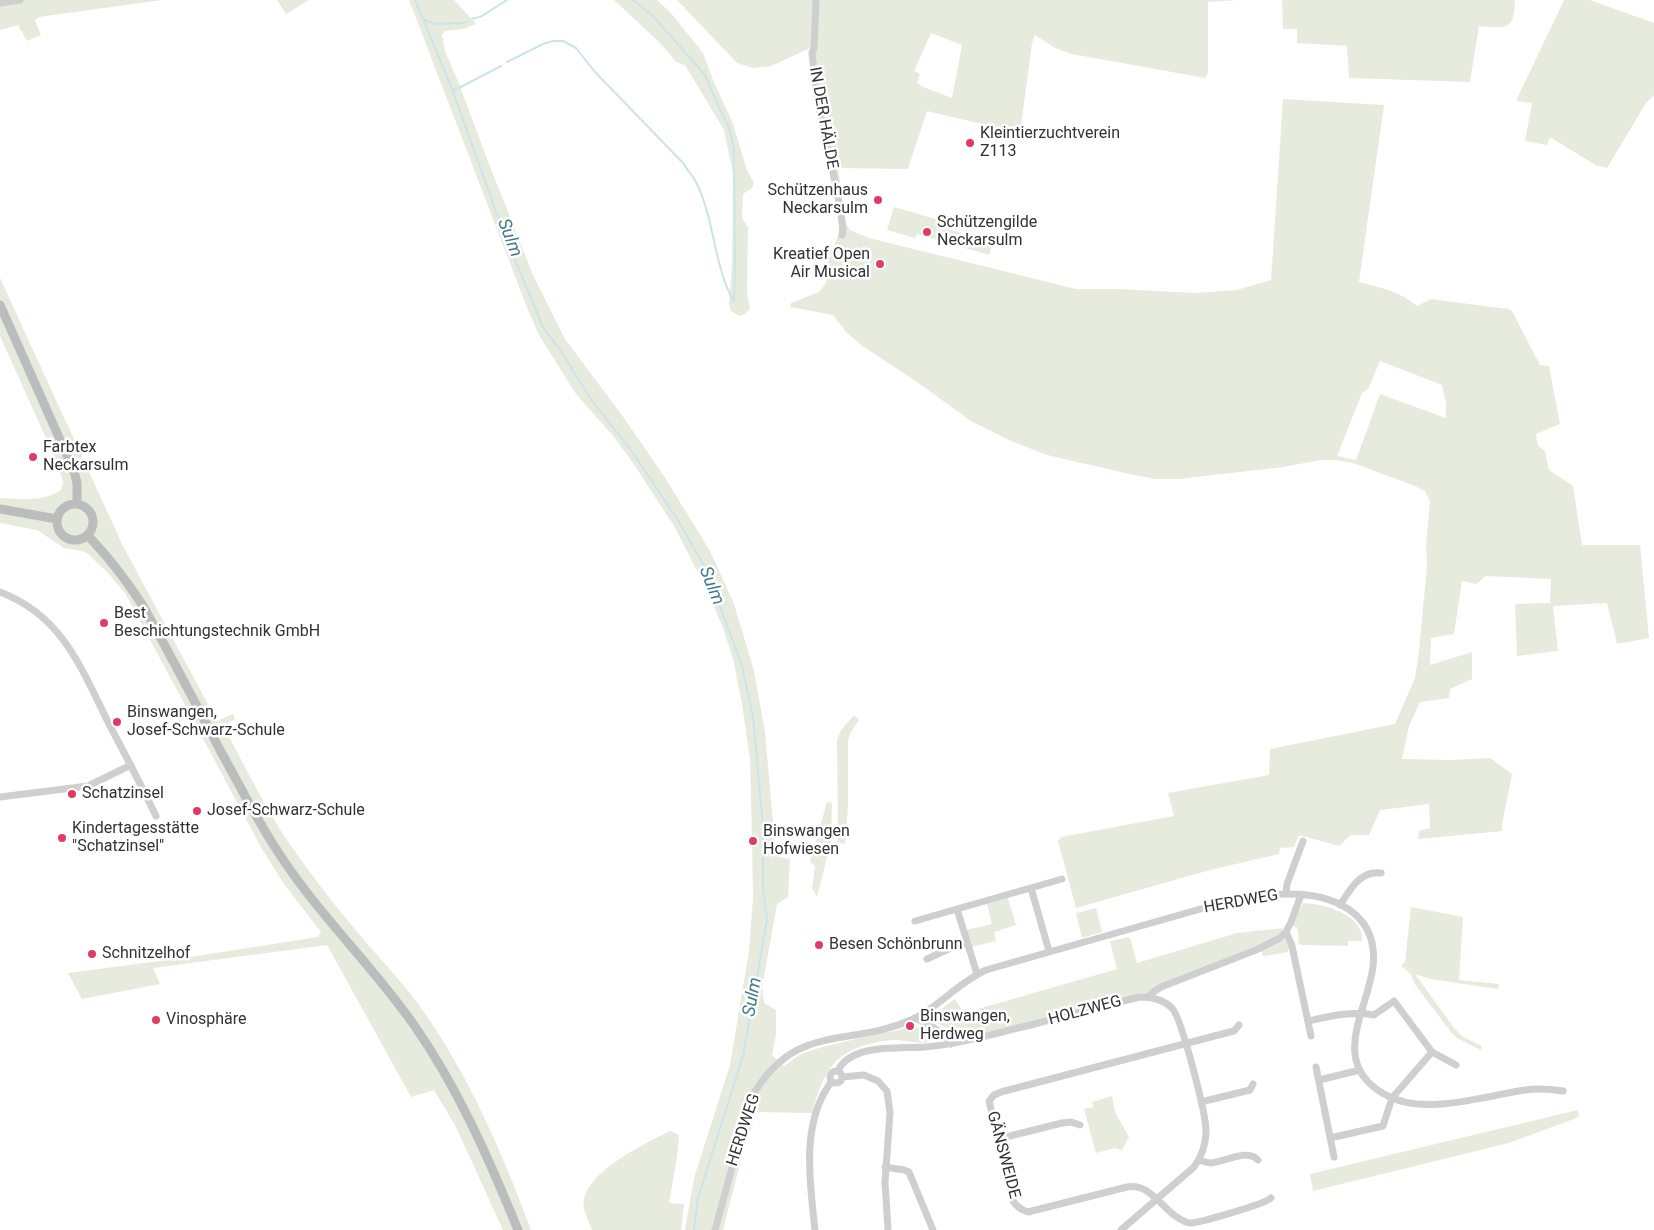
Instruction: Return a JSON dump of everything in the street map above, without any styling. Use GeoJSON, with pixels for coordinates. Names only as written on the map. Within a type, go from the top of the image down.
{"type":"FeatureCollection","features":[{"type":"Feature","properties":{"kind":"main road"},"geometry":{"type":"LineString","coordinates":[[0,305],[74,471],[77,484],[77,504]]}},
{"type":"Feature","properties":{"kind":"main road"},"geometry":{"type":"LineString","coordinates":[[77,504],[86,507],[90,512],[92,527],[87,535],[77,539],[65,536],[58,527],[57,519],[66,506],[77,504]]}},
{"type":"Feature","properties":{"kind":"main road"},"geometry":{"type":"LineString","coordinates":[[0,509],[57,519]]}},
{"type":"Feature","properties":{"kind":"main road"},"geometry":{"type":"LineString","coordinates":[[87,535],[105,552],[144,606],[252,809],[296,880],[394,998],[414,1025],[453,1088],[474,1128],[495,1172],[518,1230]]}},
{"type":"Feature","properties":{"kind":"street"},"geometry":{"type":"LineString","coordinates":[[0,3],[20,0]]}},
{"type":"Feature","properties":{"kind":"street","name":"IN DER HÄLDE"},"geometry":{"type":"LineString","coordinates":[[816,0],[814,48],[812,53],[817,99],[843,228],[842,235]]}},
{"type":"Feature","properties":{"kind":"street"},"geometry":{"type":"LineString","coordinates":[[0,592],[31,607],[45,618],[68,645],[156,816]]}},
{"type":"Feature","properties":{"kind":"street"},"geometry":{"type":"LineString","coordinates":[[0,797],[88,786],[131,766]]}},
{"type":"Feature","properties":{"kind":"street"},"geometry":{"type":"LineString","coordinates":[[1286,894],[1287,884],[1303,841]]}},
{"type":"Feature","properties":{"kind":"street"},"geometry":{"type":"LineString","coordinates":[[1340,905],[1362,877],[1368,873],[1381,873]]}},
{"type":"Feature","properties":{"kind":"street"},"geometry":{"type":"LineString","coordinates":[[915,921],[1062,879]]}},
{"type":"Feature","properties":{"kind":"street"},"geometry":{"type":"LineString","coordinates":[[1031,888],[1049,951]]}},
{"type":"Feature","properties":{"kind":"street","name":"HERDWEG"},"geometry":{"type":"LineString","coordinates":[[715,1230],[751,1098],[777,1064],[798,1049],[826,1039],[884,1029],[915,1018],[941,1002],[961,984],[977,974],[1004,964],[1244,898],[1286,894],[1330,901],[1350,909],[1364,923],[1371,940],[1373,967],[1356,1025],[1355,1042],[1357,1062],[1371,1086],[1392,1098],[1409,1102],[1439,1104],[1527,1090],[1549,1089],[1563,1091]]}},
{"type":"Feature","properties":{"kind":"street"},"geometry":{"type":"LineString","coordinates":[[1301,895],[1286,932],[1292,946],[1311,1036]]}},
{"type":"Feature","properties":{"kind":"street"},"geometry":{"type":"LineString","coordinates":[[957,909],[977,974]]}},
{"type":"Feature","properties":{"kind":"street","name":"HOLZWEG"},"geometry":{"type":"LineString","coordinates":[[815,1230],[809,1169],[810,1143],[818,1110],[824,1094],[832,1082],[830,1074],[834,1071],[840,1074],[840,1066],[847,1060],[864,1052],[887,1048],[951,1044],[1140,997],[1148,997],[1161,987],[1256,950],[1280,938],[1286,932]]}},
{"type":"Feature","properties":{"kind":"street"},"geometry":{"type":"LineString","coordinates":[[927,959],[955,946],[968,943]]}},
{"type":"Feature","properties":{"kind":"street"},"geometry":{"type":"LineString","coordinates":[[1122,1230],[1194,1167],[1205,1144],[1206,1130],[1201,1102],[1177,1017],[1173,1009],[1159,1000],[1148,997]]}},
{"type":"Feature","properties":{"kind":"street"},"geometry":{"type":"LineString","coordinates":[[1308,1021],[1360,1012],[1374,1015],[1394,1001],[1432,1052],[1456,1065]]}},
{"type":"Feature","properties":{"kind":"street"},"geometry":{"type":"LineString","coordinates":[[915,1018],[945,1035],[950,1039],[951,1044]]}},
{"type":"Feature","properties":{"kind":"street"},"geometry":{"type":"LineString","coordinates":[[1186,1045],[1234,1031],[1238,1024]]}},
{"type":"Feature","properties":{"kind":"street","name":"GÄNSWEIDE"},"geometry":{"type":"LineString","coordinates":[[1157,1199],[1138,1186],[1132,1186],[1028,1212],[1019,1209],[1013,1201],[989,1101],[994,1095],[1186,1045]]}},
{"type":"Feature","properties":{"kind":"street"},"geometry":{"type":"LineString","coordinates":[[1330,1138],[1383,1126],[1392,1098],[1432,1052]]}},
{"type":"Feature","properties":{"kind":"street"},"geometry":{"type":"LineString","coordinates":[[1316,1067],[1334,1157]]}},
{"type":"Feature","properties":{"kind":"street"},"geometry":{"type":"LineString","coordinates":[[1319,1080],[1360,1070]]}},
{"type":"Feature","properties":{"kind":"street"},"geometry":{"type":"LineString","coordinates":[[840,1074],[864,1075],[878,1080],[887,1091],[890,1113],[885,1167],[888,1230]]}},
{"type":"Feature","properties":{"kind":"street"},"geometry":{"type":"LineString","coordinates":[[1201,1102],[1250,1090],[1253,1084]]}},
{"type":"Feature","properties":{"kind":"street"},"geometry":{"type":"LineString","coordinates":[[998,1140],[1062,1123],[1071,1122],[1080,1125]]}},
{"type":"Feature","properties":{"kind":"street"},"geometry":{"type":"LineString","coordinates":[[1199,1160],[1211,1163],[1248,1154],[1255,1156],[1258,1160]]}},
{"type":"Feature","properties":{"kind":"street"},"geometry":{"type":"LineString","coordinates":[[885,1167],[909,1172],[932,1230]]}},
{"type":"Feature","properties":{"kind":"street"},"geometry":{"type":"LineString","coordinates":[[1157,1199],[1178,1218],[1191,1223],[1255,1206],[1272,1198]]}},
{"type":"Feature","properties":{"kind":"shaded area"},"geometry":{"type":"Polygon","coordinates":[[[0,0],[162,0],[39,17],[35,20],[41,35],[27,41],[18,25],[0,30],[0,0]]]}},
{"type":"Feature","properties":{"kind":"shaded area"},"geometry":{"type":"Polygon","coordinates":[[[277,0],[309,0],[286,14],[277,0]]]}},
{"type":"Feature","properties":{"kind":"shaded area"},"geometry":{"type":"Polygon","coordinates":[[[409,0],[454,0],[476,24],[463,29],[445,31],[442,35],[445,51],[533,275],[565,339],[624,418],[664,476],[710,551],[734,604],[754,671],[765,732],[776,856],[790,859],[788,897],[777,904],[762,988],[764,1003],[776,1010],[776,1035],[772,1055],[784,1066],[801,1054],[819,1048],[895,1031],[913,1025],[935,1034],[935,1039],[926,1042],[884,1041],[857,1048],[846,1054],[837,1060],[824,1078],[812,1113],[756,1112],[743,1152],[723,1230],[685,1230],[694,1178],[730,1065],[749,951],[753,898],[750,759],[733,659],[723,628],[707,590],[674,526],[614,437],[576,394],[539,335],[409,0]]]}},
{"type":"Feature","properties":{"kind":"shaded area"},"geometry":{"type":"Polygon","coordinates":[[[614,0],[657,0],[671,13],[703,53],[732,121],[747,170],[754,183],[752,188],[743,194],[742,218],[748,227],[747,292],[750,309],[745,314],[739,316],[731,311],[729,304],[732,265],[733,174],[724,130],[685,65],[676,62],[662,45],[614,0]]]}},
{"type":"Feature","properties":{"kind":"shaded area"},"geometry":{"type":"Polygon","coordinates":[[[677,0],[1238,0],[1208,2],[1208,73],[1205,78],[1072,54],[1055,48],[1035,35],[1032,43],[1020,133],[927,111],[908,169],[838,168],[846,224],[850,230],[869,238],[1076,289],[1194,293],[1237,290],[1271,280],[1283,99],[1384,105],[1359,282],[1397,293],[1417,306],[1431,299],[1512,311],[1540,365],[1549,366],[1560,424],[1536,434],[1538,446],[1545,451],[1549,470],[1573,486],[1582,545],[1640,545],[1649,638],[1617,644],[1607,603],[1553,606],[1558,651],[1517,656],[1515,604],[1550,603],[1551,579],[1486,576],[1476,584],[1462,581],[1454,634],[1431,638],[1430,665],[1472,652],[1472,679],[1450,689],[1449,698],[1420,702],[1409,726],[1402,759],[1452,760],[1490,758],[1512,774],[1502,831],[1418,839],[1419,831],[1430,828],[1429,804],[1380,810],[1369,835],[1351,835],[1339,846],[1299,835],[1294,847],[1280,848],[1279,854],[1210,870],[1076,908],[1058,841],[1061,837],[1174,816],[1168,793],[1269,775],[1270,749],[1395,724],[1415,678],[1427,566],[1426,545],[1430,502],[1425,491],[1415,486],[1353,463],[1337,460],[1321,460],[1283,467],[1179,479],[1156,479],[1047,455],[1011,441],[971,421],[864,347],[846,332],[833,315],[790,307],[791,303],[819,292],[826,283],[826,266],[839,233],[838,214],[816,109],[810,48],[771,66],[753,68],[737,63],[677,0]],[[931,33],[914,71],[920,74],[917,83],[952,98],[962,45],[931,33]],[[1380,361],[1368,389],[1362,393],[1337,456],[1356,460],[1380,394],[1446,418],[1446,403],[1442,385],[1380,361]]]}},
{"type":"Feature","properties":{"kind":"shaded area"},"geometry":{"type":"Polygon","coordinates":[[[1282,0],[1515,0],[1513,17],[1507,25],[1502,27],[1479,26],[1470,82],[1349,78],[1347,46],[1297,43],[1297,29],[1283,29],[1282,0]]]}},
{"type":"Feature","properties":{"kind":"shaded area"},"geometry":{"type":"Polygon","coordinates":[[[1564,0],[1590,0],[1654,23],[1654,95],[1646,103],[1607,168],[1597,166],[1550,137],[1547,145],[1525,141],[1532,103],[1516,101],[1564,0]]]}},
{"type":"Feature","properties":{"kind":"shaded area","name":"Schützengilde Neckarsulm"},"geometry":{"type":"Polygon","coordinates":[[[894,207],[942,221],[941,227],[993,242],[989,255],[917,234],[915,238],[887,230],[894,207]]]}},
{"type":"Feature","properties":{"kind":"shaded area"},"geometry":{"type":"Polygon","coordinates":[[[0,278],[123,546],[217,721],[233,714],[235,719],[227,724],[226,731],[280,830],[326,893],[355,930],[406,988],[437,1031],[468,1086],[496,1142],[531,1230],[503,1230],[456,1127],[434,1090],[411,1097],[327,945],[153,968],[160,984],[82,999],[68,973],[190,957],[318,937],[321,932],[284,884],[262,849],[125,593],[88,554],[64,548],[37,530],[0,523],[0,498],[40,498],[61,490],[63,483],[58,465],[0,336],[0,278]]]}},
{"type":"Feature","properties":{"kind":"shaded area"},"geometry":{"type":"Polygon","coordinates":[[[854,715],[859,720],[851,732],[848,741],[848,806],[845,844],[838,842],[837,740],[841,730],[854,715]]]}},
{"type":"Feature","properties":{"kind":"shaded area"},"geometry":{"type":"Polygon","coordinates":[[[827,802],[832,803],[831,841],[817,897],[812,888],[815,866],[810,862],[827,802]]]}},
{"type":"Feature","properties":{"kind":"shaded area"},"geometry":{"type":"Polygon","coordinates":[[[1008,898],[1016,925],[994,932],[996,941],[971,947],[966,930],[992,924],[987,904],[1008,898]]]}},
{"type":"Feature","properties":{"kind":"shaded area"},"geometry":{"type":"Polygon","coordinates":[[[1303,903],[1331,908],[1350,917],[1357,924],[1361,932],[1362,941],[1348,941],[1348,946],[1301,945],[1298,943],[1297,927],[1294,927],[1293,923],[1303,903]]]}},
{"type":"Feature","properties":{"kind":"shaded area"},"geometry":{"type":"Polygon","coordinates":[[[1411,907],[1463,917],[1459,980],[1499,984],[1498,989],[1430,979],[1415,974],[1454,1028],[1463,1037],[1482,1046],[1481,1050],[1457,1038],[1450,1031],[1414,983],[1411,974],[1401,966],[1405,962],[1411,907]]]}},
{"type":"Feature","properties":{"kind":"shaded area"},"geometry":{"type":"Polygon","coordinates":[[[1096,908],[1102,932],[1082,938],[1076,913],[1096,908]]]}},
{"type":"Feature","properties":{"kind":"shaded area"},"geometry":{"type":"Polygon","coordinates":[[[1284,928],[1279,935],[1254,948],[1152,993],[973,1039],[970,1035],[961,1036],[932,1020],[932,1016],[955,999],[964,1013],[1117,969],[1110,941],[1130,937],[1137,963],[1237,933],[1284,928]]]}},
{"type":"Feature","properties":{"kind":"shaded area"},"geometry":{"type":"Polygon","coordinates":[[[1285,939],[1288,940],[1288,952],[1262,955],[1262,951],[1285,939]]]}},
{"type":"Feature","properties":{"kind":"shaded area"},"geometry":{"type":"Polygon","coordinates":[[[1112,1096],[1115,1112],[1129,1137],[1122,1150],[1115,1148],[1096,1153],[1084,1109],[1093,1107],[1092,1102],[1112,1096]]]}},
{"type":"Feature","properties":{"kind":"shaded area"},"geometry":{"type":"Polygon","coordinates":[[[1578,1110],[1579,1117],[1509,1143],[1313,1191],[1310,1174],[1578,1110]]]}},
{"type":"Feature","properties":{"kind":"shaded area"},"geometry":{"type":"Polygon","coordinates":[[[670,1131],[679,1135],[669,1203],[684,1204],[681,1230],[592,1230],[584,1208],[585,1196],[592,1184],[602,1172],[616,1162],[646,1143],[670,1131]]]}},
{"type":"Feature","properties":{"kind":"waterway","name":"Sulm"},"geometry":{"type":"LineString","coordinates":[[415,0],[451,86],[503,231],[543,327],[592,401],[633,453],[678,520],[707,571],[742,666],[753,717],[763,827],[763,888],[767,920],[743,1056],[698,1198],[694,1230]]}},
{"type":"Feature","properties":{"kind":"waterway"},"geometry":{"type":"LineString","coordinates":[[472,19],[482,16],[507,0]]}},
{"type":"Feature","properties":{"kind":"waterway"},"geometry":{"type":"LineString","coordinates":[[633,0],[652,15],[705,75],[730,130],[734,150],[734,302]]}},
{"type":"Feature","properties":{"kind":"waterway"},"geometry":{"type":"LineString","coordinates":[[425,20],[435,24],[467,22]]}},
{"type":"Feature","properties":{"kind":"waterway"},"geometry":{"type":"LineString","coordinates":[[507,62],[553,41],[563,41],[576,48],[595,72],[684,164],[695,180],[707,210],[722,273],[734,302]]}},
{"type":"Feature","properties":{"kind":"waterway"},"geometry":{"type":"LineString","coordinates":[[453,91],[501,66]]}},
{"type":"Feature","properties":{"kind":"place","name":"Kleintierzuchtverein Z113"},"geometry":{"type":"Point","coordinates":[970,143]}},
{"type":"Feature","properties":{"kind":"place","name":"Schützenhaus Neckarsulm"},"geometry":{"type":"Point","coordinates":[878,200]}},
{"type":"Feature","properties":{"kind":"place","name":"Schützengilde Neckarsulm"},"geometry":{"type":"Point","coordinates":[927,232]}},
{"type":"Feature","properties":{"kind":"place","name":"Kreatief Open Air Musical"},"geometry":{"type":"Point","coordinates":[880,264]}},
{"type":"Feature","properties":{"kind":"place","name":"Farbtex Neckarsulm"},"geometry":{"type":"Point","coordinates":[33,457]}},
{"type":"Feature","properties":{"kind":"place","name":"Best Beschichtungstechnik GmbH"},"geometry":{"type":"Point","coordinates":[104,623]}},
{"type":"Feature","properties":{"kind":"place","name":"Binswangen, Josef-Schwarz-Schule"},"geometry":{"type":"Point","coordinates":[117,722]}},
{"type":"Feature","properties":{"kind":"place","name":"Schatzinsel"},"geometry":{"type":"Point","coordinates":[72,794]}},
{"type":"Feature","properties":{"kind":"place","name":"Josef-Schwarz-Schule"},"geometry":{"type":"Point","coordinates":[197,811]}},
{"type":"Feature","properties":{"kind":"place","name":"Kindertagesstätte \"Schatzinsel\""},"geometry":{"type":"Point","coordinates":[62,838]}},
{"type":"Feature","properties":{"kind":"place","name":"Binswangen Hofwiesen"},"geometry":{"type":"Point","coordinates":[753,841]}},
{"type":"Feature","properties":{"kind":"place","name":"Besen Schönbrunn"},"geometry":{"type":"Point","coordinates":[819,945]}},
{"type":"Feature","properties":{"kind":"place","name":"Schnitzelhof"},"geometry":{"type":"Point","coordinates":[92,954]}},
{"type":"Feature","properties":{"kind":"place","name":"Vinosphäre"},"geometry":{"type":"Point","coordinates":[156,1020]}},
{"type":"Feature","properties":{"kind":"place","name":"Binswangen, Herdweg"},"geometry":{"type":"Point","coordinates":[910,1026]}}]}
